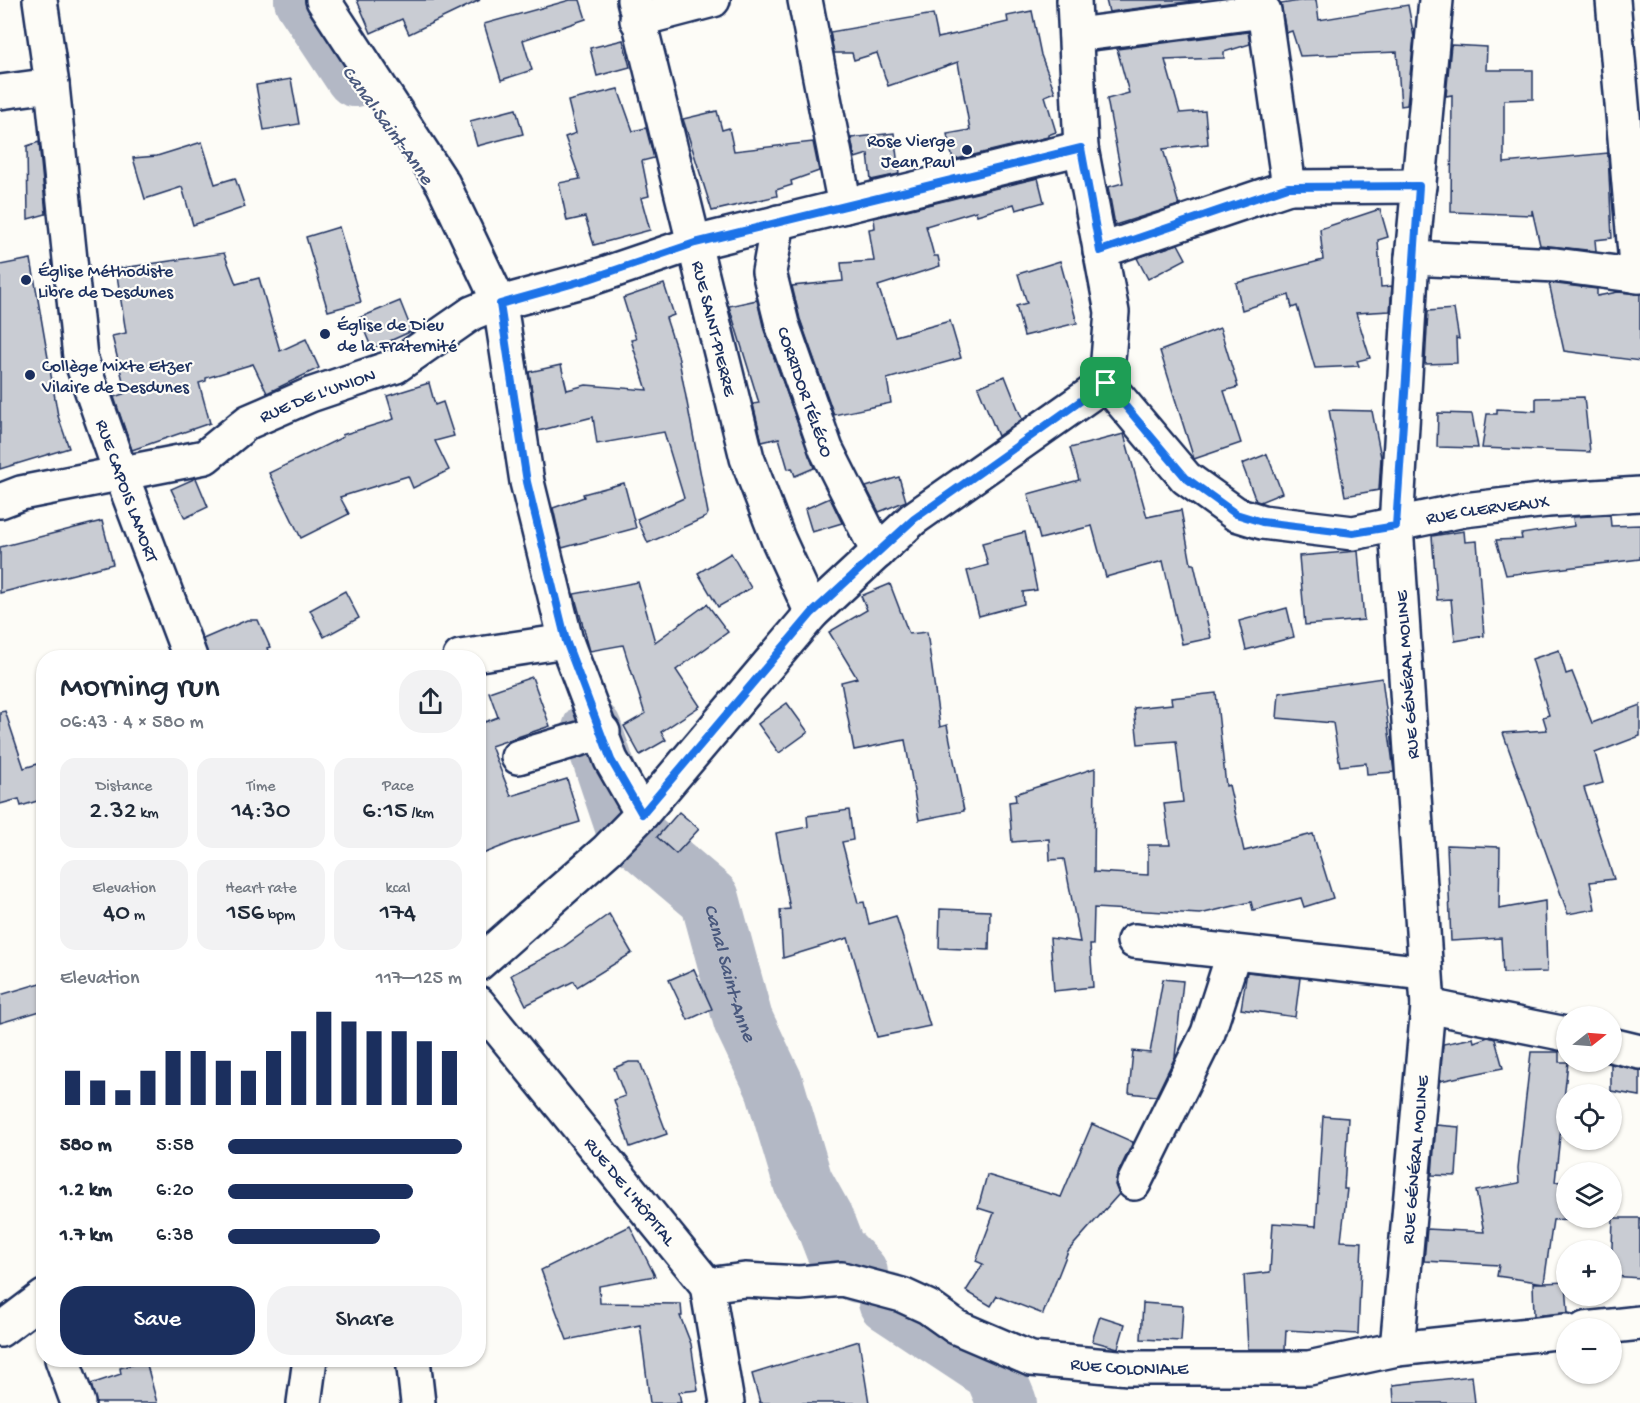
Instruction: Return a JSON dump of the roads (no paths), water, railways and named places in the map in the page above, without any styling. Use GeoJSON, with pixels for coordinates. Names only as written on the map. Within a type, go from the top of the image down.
{"type":"FeatureCollection","features":[{"type":"Feature","properties":{"kind":"street","name":"RUE CAPOIS LAMORT"},"geometry":{"type":"LineString","coordinates":[[40,0],[52,85],[80,357],[187,650]]}},
{"type":"Feature","properties":{"kind":"street"},"geometry":{"type":"LineString","coordinates":[[323,0],[443,184],[487,308],[566,641],[603,732],[611,760],[638,818]]}},
{"type":"Feature","properties":{"kind":"street"},"geometry":{"type":"LineString","coordinates":[[636,10],[713,0]]}},
{"type":"Feature","properties":{"kind":"street"},"geometry":{"type":"LineString","coordinates":[[805,0],[845,206]]}},
{"type":"Feature","properties":{"kind":"street"},"geometry":{"type":"LineString","coordinates":[[486,957],[607,850],[638,818],[812,613],[914,519],[1106,383],[1112,312],[1081,148],[1074,0]]}},
{"type":"Feature","properties":{"kind":"street","name":"RUE GÉNÉRAL MOLINE"},"geometry":{"type":"LineString","coordinates":[[1397,1349],[1428,1006],[1396,526],[1412,258],[1436,0]]}},
{"type":"Feature","properties":{"kind":"street"},"geometry":{"type":"LineString","coordinates":[[1412,258],[1556,265],[1638,276],[1613,0]]}},
{"type":"Feature","properties":{"kind":"street","name":"RUE SAINT-PIERRE"},"geometry":{"type":"LineString","coordinates":[[636,10],[747,458],[778,539],[812,613]]}},
{"type":"Feature","properties":{"kind":"street"},"geometry":{"type":"LineString","coordinates":[[1076,35],[1264,11],[1288,187]]}},
{"type":"Feature","properties":{"kind":"street"},"geometry":{"type":"LineString","coordinates":[[0,92],[52,85]]}},
{"type":"Feature","properties":{"kind":"street","name":"RUE DE L'UNION"},"geometry":{"type":"LineString","coordinates":[[0,501],[21,493],[205,457],[248,422],[310,395],[396,366],[487,308],[589,279],[695,243],[1081,148]]}},
{"type":"Feature","properties":{"kind":"street"},"geometry":{"type":"LineString","coordinates":[[1100,251],[1288,187],[1419,186]]}},
{"type":"Feature","properties":{"kind":"street","name":"CORRIDOR TÉLÉCO"},"geometry":{"type":"LineString","coordinates":[[778,222],[769,272],[782,324],[826,449],[878,552]]}},
{"type":"Feature","properties":{"kind":"street","name":"RUE CLERVEAUX"},"geometry":{"type":"LineString","coordinates":[[1106,383],[1186,478],[1236,514],[1262,522],[1353,533],[1396,526],[1464,510],[1548,500],[1640,494]]}},
{"type":"Feature","properties":{"kind":"street"},"geometry":{"type":"LineString","coordinates":[[486,653],[566,641]]}},
{"type":"Feature","properties":{"kind":"street"},"geometry":{"type":"LineString","coordinates":[[518,758],[603,732]]}},
{"type":"Feature","properties":{"kind":"street"},"geometry":{"type":"LineString","coordinates":[[1134,941],[1425,973]]}},
{"type":"Feature","properties":{"kind":"street"},"geometry":{"type":"LineString","coordinates":[[1134,1183],[1208,1033],[1234,952]]}},
{"type":"Feature","properties":{"kind":"street"},"geometry":{"type":"LineString","coordinates":[[1428,1006],[1556,1032]]}},
{"type":"Feature","properties":{"kind":"street","name":"RUE DE L'HÔPITAL"},"geometry":{"type":"LineString","coordinates":[[486,1013],[707,1285],[727,1403]]}},
{"type":"Feature","properties":{"kind":"street"},"geometry":{"type":"LineString","coordinates":[[1622,1047],[1640,1052]]}},
{"type":"Feature","properties":{"kind":"street","name":"RUE COLONIALE"},"geometry":{"type":"LineString","coordinates":[[707,1285],[745,1280],[800,1283],[842,1279],[902,1295],[928,1307],[956,1327],[1031,1359],[1129,1368],[1309,1368],[1397,1349],[1556,1332]]}},
{"type":"Feature","properties":{"kind":"street"},"geometry":{"type":"LineString","coordinates":[[0,1330],[36,1306]]}},
{"type":"Feature","properties":{"kind":"street"},"geometry":{"type":"LineString","coordinates":[[1622,1325],[1640,1323]]}},
{"type":"Feature","properties":{"kind":"street"},"geometry":{"type":"LineString","coordinates":[[65,1367],[78,1403]]}},
{"type":"Feature","properties":{"kind":"street"},"geometry":{"type":"LineString","coordinates":[[304,1403],[309,1367]]}},
{"type":"Feature","properties":{"kind":"street"},"geometry":{"type":"LineString","coordinates":[[414,1367],[418,1403]]}},
{"type":"Feature","properties":{"kind":"waterway","name":"Canal Saint-Anne"},"geometry":{"type":"LineString","coordinates":[[304,0],[355,77]]}},
{"type":"Feature","properties":{"kind":"waterway","name":"Canal Saint-Anne"},"geometry":{"type":"LineString","coordinates":[[592,729],[625,827],[710,899],[743,1020],[774,1085],[803,1182],[823,1218],[835,1249],[858,1273]]}},
{"type":"Feature","properties":{"kind":"waterway","name":"Canal Saint-Anne"},"geometry":{"type":"LineString","coordinates":[[888,1302],[994,1372],[1007,1403]]}},
{"type":"Feature","properties":{"kind":"place","name":"Rose Vierge Jean Paul"},"geometry":{"type":"Point","coordinates":[967,150]}},
{"type":"Feature","properties":{"kind":"place","name":"Église Méthodiste Libre de Desdunes"},"geometry":{"type":"Point","coordinates":[26,280]}},
{"type":"Feature","properties":{"kind":"place","name":"Église de Dieu de la Fraternité"},"geometry":{"type":"Point","coordinates":[325,334]}},
{"type":"Feature","properties":{"kind":"place","name":"Collège Mixte Etzer Vilaire de Desdunes"},"geometry":{"type":"Point","coordinates":[30,375]}}]}
